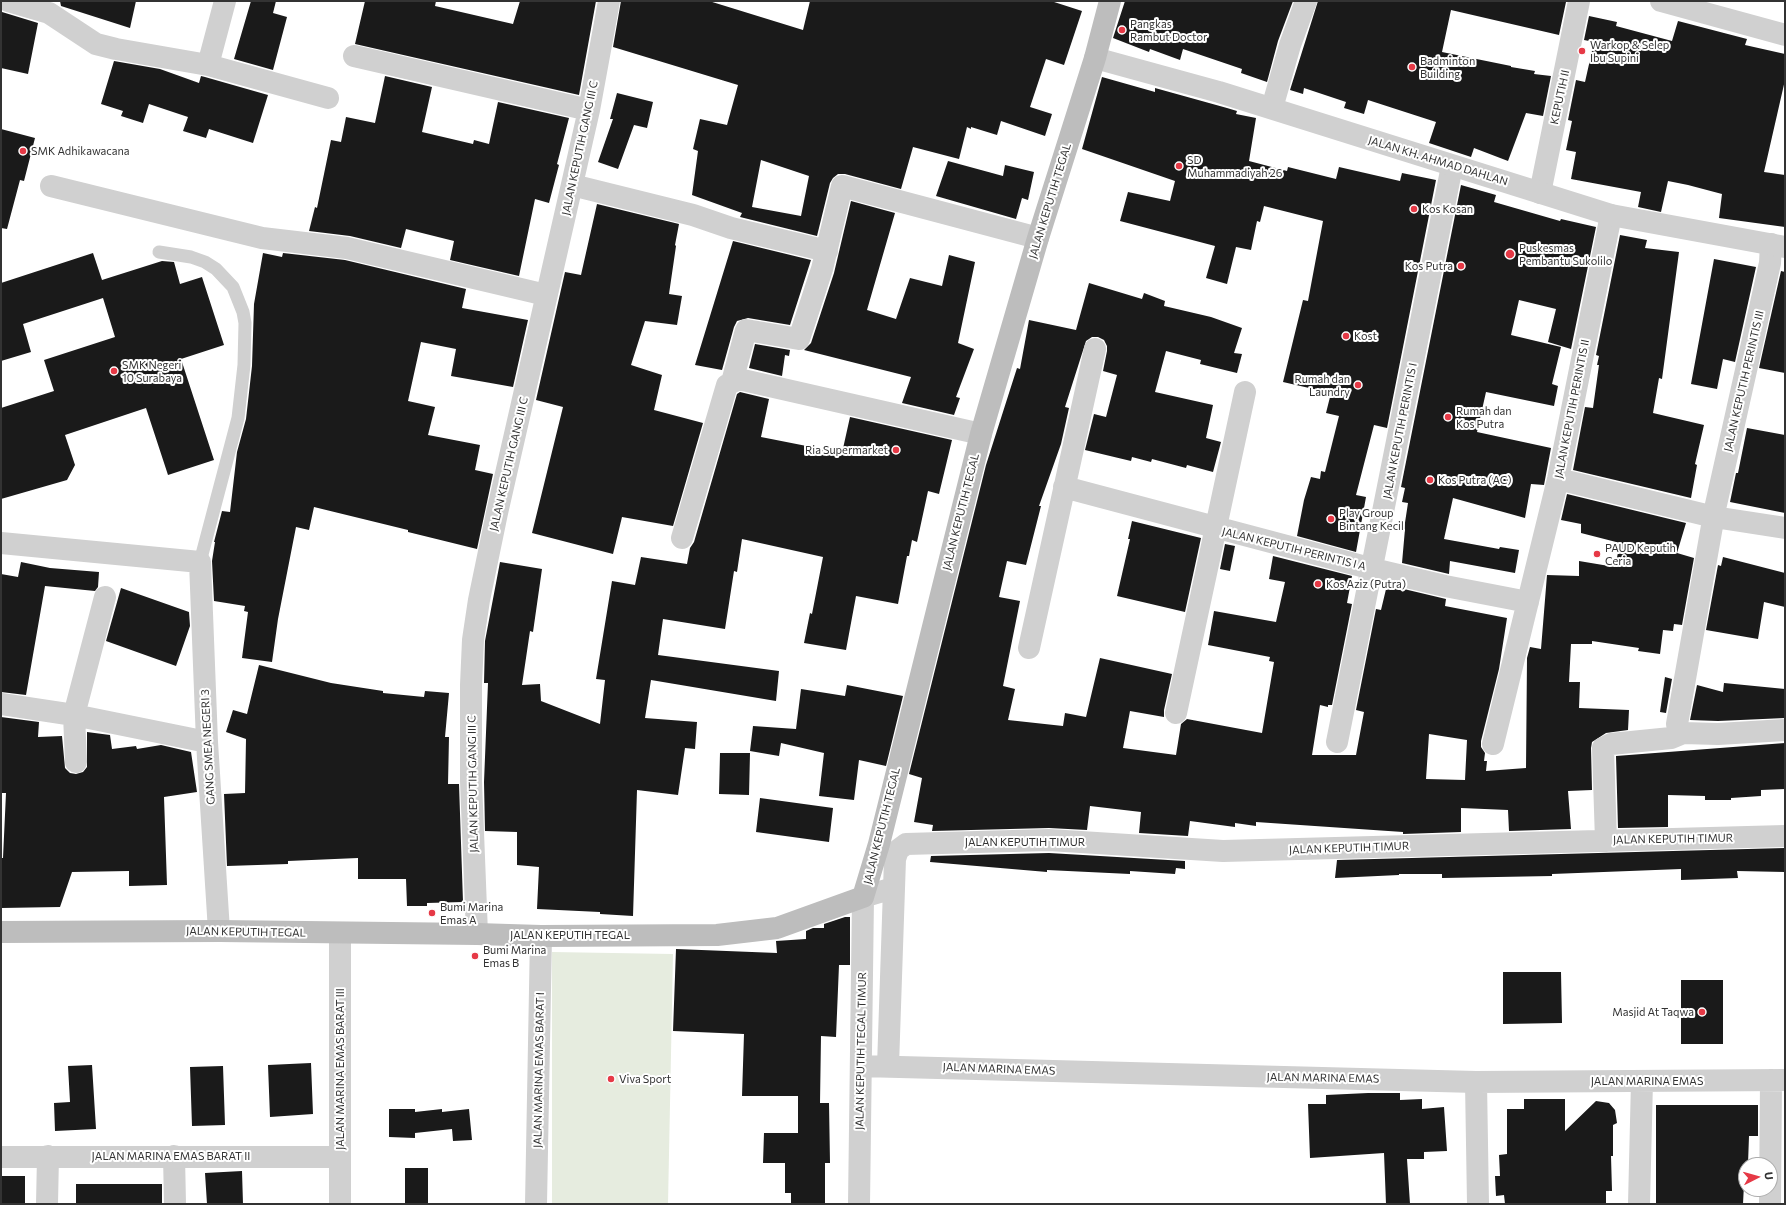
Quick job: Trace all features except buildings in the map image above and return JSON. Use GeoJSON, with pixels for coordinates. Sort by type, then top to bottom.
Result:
{"type":"FeatureCollection","features":[{"type":"Feature","properties":{"kind":"main road","name":"JALAN KEPUTIH TEGAL"},"geometry":{"type":"LineString","coordinates":[[1,932],[219,931],[340,934],[717,936],[748,933],[793,924],[863,897],[879,844],[981,434],[1038,238],[1095,58],[1110,1]]}},
{"type":"Feature","properties":{"kind":"street"},"geometry":{"type":"LineString","coordinates":[[8,1],[49,13],[80,35],[96,44],[116,49],[208,65],[328,98]]}},
{"type":"Feature","properties":{"kind":"street"},"geometry":{"type":"LineString","coordinates":[[208,65],[225,1]]}},
{"type":"Feature","properties":{"kind":"street","name":"JALAN KEPUTIH GANG III C"},"geometry":{"type":"LineString","coordinates":[[477,934],[471,781],[471,685],[473,640],[479,600],[494,527],[589,110],[609,1]]}},
{"type":"Feature","properties":{"kind":"street"},"geometry":{"type":"LineString","coordinates":[[1272,108],[1290,45],[1306,1]]}},
{"type":"Feature","properties":{"kind":"street","name":"KEPUTIH II"},"geometry":{"type":"LineString","coordinates":[[1540,193],[1579,1]]}},
{"type":"Feature","properties":{"kind":"street"},"geometry":{"type":"LineString","coordinates":[[1664,1],[1785,35]]}},
{"type":"Feature","properties":{"kind":"street"},"geometry":{"type":"LineString","coordinates":[[354,56],[589,110]]}},
{"type":"Feature","properties":{"kind":"street","name":"JALAN KH. AHMAD DAHLAN"},"geometry":{"type":"LineString","coordinates":[[1095,58],[1272,108],[1611,215],[1778,245]]}},
{"type":"Feature","properties":{"kind":"street","name":"JALAN KEPUTIH PERINTIS I"},"geometry":{"type":"LineString","coordinates":[[1337,742],[1373,569],[1452,166]]}},
{"type":"Feature","properties":{"kind":"street"},"geometry":{"type":"LineString","coordinates":[[51,186],[262,238],[355,250],[546,295]]}},
{"type":"Feature","properties":{"kind":"street"},"geometry":{"type":"LineString","coordinates":[[572,186],[671,209],[731,228],[827,251]]}},
{"type":"Feature","properties":{"kind":"street"},"geometry":{"type":"LineString","coordinates":[[732,382],[746,330],[799,339],[827,251],[842,186],[1038,238]]}},
{"type":"Feature","properties":{"kind":"street","name":"JALAN KEPUTIH PERINTIS II"},"geometry":{"type":"LineString","coordinates":[[1493,744],[1558,479],[1611,215]]}},
{"type":"Feature","properties":{"kind":"street","name":"JALAN KEPUTIH PERINTIS III"},"geometry":{"type":"LineString","coordinates":[[1680,727],[1714,517],[1770,263],[1778,245]]}},
{"type":"Feature","properties":{"kind":"street"},"geometry":{"type":"LineString","coordinates":[[1029,648],[1095,349]]}},
{"type":"Feature","properties":{"kind":"street"},"geometry":{"type":"LineString","coordinates":[[682,538],[727,385],[732,382],[743,380],[981,434]]}},
{"type":"Feature","properties":{"kind":"street","name":"JALAN KEPUTIH PERINTIS I A"},"geometry":{"type":"LineString","coordinates":[[1216,529],[1246,392]]}},
{"type":"Feature","properties":{"kind":"street"},"geometry":{"type":"LineString","coordinates":[[1558,479],[1714,517],[1785,528]]}},
{"type":"Feature","properties":{"kind":"street","name":"JALAN KEPUTIH PERINTIS I A"},"geometry":{"type":"LineString","coordinates":[[1064,487],[1216,529],[1373,569]]}},
{"type":"Feature","properties":{"kind":"street"},"geometry":{"type":"LineString","coordinates":[[1176,713],[1216,529]]}},
{"type":"Feature","properties":{"kind":"street"},"geometry":{"type":"LineString","coordinates":[[1,543],[200,562]]}},
{"type":"Feature","properties":{"kind":"street","name":"GANG SMEA NEGERI 3"},"geometry":{"type":"LineString","coordinates":[[200,562],[207,742],[219,931]]}},
{"type":"Feature","properties":{"kind":"street"},"geometry":{"type":"LineString","coordinates":[[1373,569],[1445,586],[1528,602]]}},
{"type":"Feature","properties":{"kind":"street"},"geometry":{"type":"LineString","coordinates":[[76,762],[74,715],[105,597]]}},
{"type":"Feature","properties":{"kind":"street"},"geometry":{"type":"LineString","coordinates":[[1,704],[74,715],[207,742]]}},
{"type":"Feature","properties":{"kind":"street"},"geometry":{"type":"LineString","coordinates":[[1606,841],[1603,748],[1611,744],[1670,738],[1680,727],[1718,734],[1785,730]]}},
{"type":"Feature","properties":{"kind":"street","name":"JALAN KEPUTIH TIMUR"},"geometry":{"type":"LineString","coordinates":[[893,888],[896,855],[903,846],[913,843],[1048,840],[1223,851],[1785,836]]}},
{"type":"Feature","properties":{"kind":"street"},"geometry":{"type":"LineString","coordinates":[[863,897],[893,888],[888,1066]]}},
{"type":"Feature","properties":{"kind":"street","name":"JALAN KEPUTIH TEGAL TIMUR"},"geometry":{"type":"LineString","coordinates":[[859,1204],[863,897]]}},
{"type":"Feature","properties":{"kind":"street","name":"JALAN MARINA EMAS BARAT III"},"geometry":{"type":"LineString","coordinates":[[340,934],[340,1204]]}},
{"type":"Feature","properties":{"kind":"street","name":"JALAN MARINA EMAS BARAT I"},"geometry":{"type":"LineString","coordinates":[[536,1204],[541,936]]}},
{"type":"Feature","properties":{"kind":"street","name":"JALAN MARINA EMAS"},"geometry":{"type":"LineString","coordinates":[[861,1066],[1476,1082],[1778,1080]]}},
{"type":"Feature","properties":{"kind":"street"},"geometry":{"type":"LineString","coordinates":[[1770,1204],[1778,1080]]}},
{"type":"Feature","properties":{"kind":"street"},"geometry":{"type":"LineString","coordinates":[[1639,1204],[1642,1081]]}},
{"type":"Feature","properties":{"kind":"street"},"geometry":{"type":"LineString","coordinates":[[1476,1082],[1478,1204]]}},
{"type":"Feature","properties":{"kind":"street"},"geometry":{"type":"LineString","coordinates":[[47,1204],[48,1156]]}},
{"type":"Feature","properties":{"kind":"street"},"geometry":{"type":"LineString","coordinates":[[174,1156],[175,1204]]}},
{"type":"Feature","properties":{"kind":"street","name":"JALAN MARINA EMAS BARAT II"},"geometry":{"type":"LineString","coordinates":[[1,1157],[340,1157]]}},
{"type":"Feature","properties":{"kind":"lane"},"geometry":{"type":"LineString","coordinates":[[160,252],[191,257],[205,262],[216,269],[233,288],[241,306],[245,323],[244,365],[238,418],[200,562]]}},
{"type":"Feature","properties":{"kind":"shaded area","name":"Viva Sport"},"geometry":{"type":"Polygon","coordinates":[[[552,952],[673,954],[668,1204],[552,1204],[552,952]]]}},
{"type":"Feature","properties":{"kind":"place","name":"Pangkas Rambut Doctor"},"geometry":{"type":"Point","coordinates":[1122,30]}},
{"type":"Feature","properties":{"kind":"place","name":"Warkop & Selep Ibu Supini"},"geometry":{"type":"Point","coordinates":[1582,51]}},
{"type":"Feature","properties":{"kind":"place","name":"Badminton Building"},"geometry":{"type":"Point","coordinates":[1412,67]}},
{"type":"Feature","properties":{"kind":"place","name":"SMK Adhikawacana"},"geometry":{"type":"Point","coordinates":[23,151]}},
{"type":"Feature","properties":{"kind":"place","name":"SD Muhammadiyah 26"},"geometry":{"type":"Point","coordinates":[1179,166]}},
{"type":"Feature","properties":{"kind":"place","name":"Kos Kosan"},"geometry":{"type":"Point","coordinates":[1414,209]}},
{"type":"Feature","properties":{"kind":"place","name":"Puskesmas Pembantu Sukolilo"},"geometry":{"type":"Point","coordinates":[1510,254]}},
{"type":"Feature","properties":{"kind":"place","name":"Kos Putra"},"geometry":{"type":"Point","coordinates":[1461,266]}},
{"type":"Feature","properties":{"kind":"place","name":"Kost"},"geometry":{"type":"Point","coordinates":[1346,336]}},
{"type":"Feature","properties":{"kind":"place","name":"SMK Negeri 10 Surabaya"},"geometry":{"type":"Point","coordinates":[114,371]}},
{"type":"Feature","properties":{"kind":"place","name":"Rumah dan Laundry"},"geometry":{"type":"Point","coordinates":[1358,385]}},
{"type":"Feature","properties":{"kind":"place","name":"Rumah dan Kos Putra"},"geometry":{"type":"Point","coordinates":[1448,417]}},
{"type":"Feature","properties":{"kind":"place","name":"Ria Supermarket"},"geometry":{"type":"Point","coordinates":[896,450]}},
{"type":"Feature","properties":{"kind":"place","name":"Kos Putra (AC)"},"geometry":{"type":"Point","coordinates":[1430,480]}},
{"type":"Feature","properties":{"kind":"place","name":"Play Group Bintang Kecil"},"geometry":{"type":"Point","coordinates":[1331,519]}},
{"type":"Feature","properties":{"kind":"place","name":"PAUD Keputih Ceria"},"geometry":{"type":"Point","coordinates":[1597,554]}},
{"type":"Feature","properties":{"kind":"place","name":"Kos Aziz (Putra)"},"geometry":{"type":"Point","coordinates":[1318,584]}},
{"type":"Feature","properties":{"kind":"place","name":"Bumi Marina Emas A"},"geometry":{"type":"Point","coordinates":[432,913]}},
{"type":"Feature","properties":{"kind":"place","name":"Bumi Marina Emas B"},"geometry":{"type":"Point","coordinates":[475,956]}},
{"type":"Feature","properties":{"kind":"place","name":"Masjid At Taqwa"},"geometry":{"type":"Point","coordinates":[1702,1012]}},
{"type":"Feature","properties":{"kind":"place","name":"Viva Sport"},"geometry":{"type":"Point","coordinates":[611,1079]}}]}
